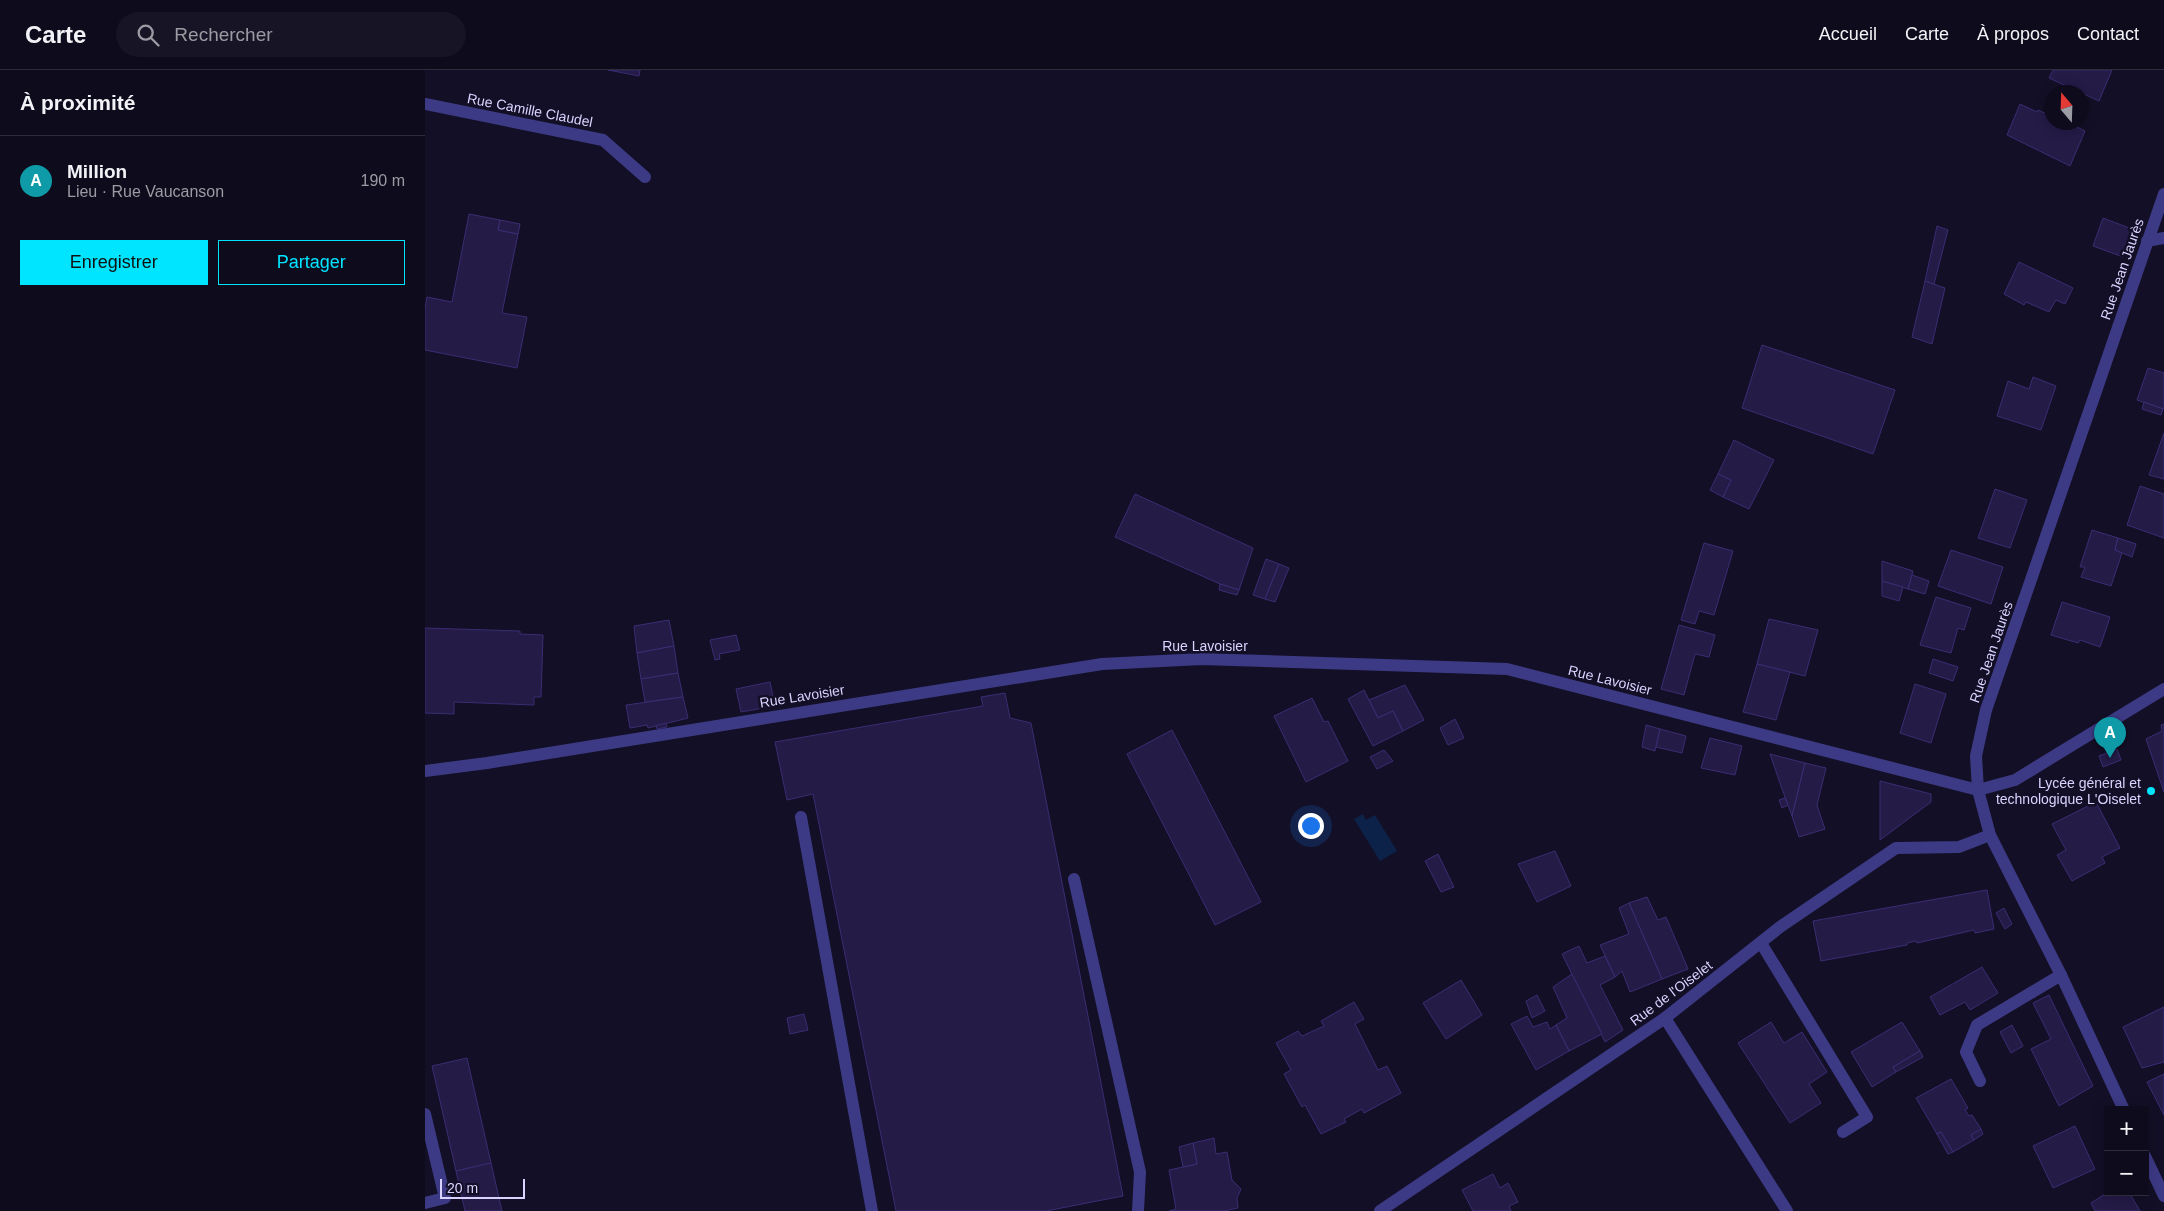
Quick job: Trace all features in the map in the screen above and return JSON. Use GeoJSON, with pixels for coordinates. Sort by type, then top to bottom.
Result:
{"type":"FeatureCollection","features":[{"type":"Feature","properties":{"kind":"street","name":"Rue Camille Claudel"},"geometry":{"type":"LineString","coordinates":[[425,104],[603,140],[645,177]]}},
{"type":"Feature","properties":{"kind":"street","name":"Rue Jean Jaurès"},"geometry":{"type":"LineString","coordinates":[[2122,1106],[2061,975],[1990,835],[1978,790],[1976,756],[1987,710],[2164,194]]}},
{"type":"Feature","properties":{"kind":"street"},"geometry":{"type":"LineString","coordinates":[[2147,241],[2164,238]]}},
{"type":"Feature","properties":{"kind":"street","name":"Rue Lavoisier"},"geometry":{"type":"LineString","coordinates":[[425,771],[487,763],[1102,664],[1202,659],[1507,669],[1978,790]]}},
{"type":"Feature","properties":{"kind":"street"},"geometry":{"type":"LineString","coordinates":[[1978,790],[2015,780],[2164,688]]}},
{"type":"Feature","properties":{"kind":"street"},"geometry":{"type":"LineString","coordinates":[[801,817],[872,1211]]}},
{"type":"Feature","properties":{"kind":"street","name":"Rue de l'Oiselet"},"geometry":{"type":"LineString","coordinates":[[1387,1209],[1665,1018],[1780,927],[1896,848],[1959,847],[1990,835]]}},
{"type":"Feature","properties":{"kind":"street"},"geometry":{"type":"LineString","coordinates":[[1075,879],[1140,1172],[1138,1211]]}},
{"type":"Feature","properties":{"kind":"street"},"geometry":{"type":"LineString","coordinates":[[1761,943],[1867,1117],[1843,1132]]}},
{"type":"Feature","properties":{"kind":"street"},"geometry":{"type":"LineString","coordinates":[[1980,1081],[1965,1052],[1977,1025],[2061,975]]}},
{"type":"Feature","properties":{"kind":"street"},"geometry":{"type":"LineString","coordinates":[[1665,1018],[1787,1211]]}},
{"type":"Feature","properties":{"kind":"street"},"geometry":{"type":"LineString","coordinates":[[425,1114],[445,1198],[425,1203]]}},
{"type":"Feature","properties":{"kind":"street"},"geometry":{"type":"LineString","coordinates":[[2149,1164],[2164,1196]]}},
{"type":"Feature","properties":{"kind":"water"},"geometry":{"type":"Polygon","coordinates":[[[1363,814],[1366,820],[1375,815],[1397,851],[1380,861],[1354,819],[1363,814]]]}},
{"type":"Feature","properties":{"kind":"building"},"geometry":{"type":"Polygon","coordinates":[[[608,70],[640,70],[639,76],[608,70]]]}},
{"type":"Feature","properties":{"kind":"building"},"geometry":{"type":"Polygon","coordinates":[[[2053,70],[2112,70],[2099,101],[2089,96],[2089,85],[2064,85],[2049,78],[2053,70]]]}},
{"type":"Feature","properties":{"kind":"building"},"geometry":{"type":"Polygon","coordinates":[[[2020,104],[2037,112],[2038,110],[2044,113],[2044,130],[2085,131],[2070,166],[2007,135],[2020,104]]]}},
{"type":"Feature","properties":{"kind":"building"},"geometry":{"type":"Polygon","coordinates":[[[469,214],[500,220],[498,230],[518,234],[502,313],[527,317],[517,368],[425,350],[425,308],[427,297],[452,302],[469,214]]]}},
{"type":"Feature","properties":{"kind":"building"},"geometry":{"type":"Polygon","coordinates":[[[2103,218],[2132,229],[2123,257],[2093,246],[2103,218]]]}},
{"type":"Feature","properties":{"kind":"building"},"geometry":{"type":"Polygon","coordinates":[[[500,220],[520,224],[518,234],[498,230],[500,220]]]}},
{"type":"Feature","properties":{"kind":"building"},"geometry":{"type":"Polygon","coordinates":[[[1937,226],[1948,230],[1934,284],[1925,281],[1937,226]]]}},
{"type":"Feature","properties":{"kind":"building"},"geometry":{"type":"Polygon","coordinates":[[[2019,262],[2073,288],[2065,304],[2056,300],[2049,312],[2026,302],[2024,305],[2004,294],[2019,262]]]}},
{"type":"Feature","properties":{"kind":"building"},"geometry":{"type":"Polygon","coordinates":[[[1925,281],[1945,288],[1932,344],[1912,337],[1925,281]]]}},
{"type":"Feature","properties":{"kind":"building"},"geometry":{"type":"Polygon","coordinates":[[[1762,345],[1895,390],[1873,454],[1742,408],[1762,345]]]}},
{"type":"Feature","properties":{"kind":"building"},"geometry":{"type":"Polygon","coordinates":[[[2148,368],[2164,373],[2164,409],[2137,400],[2148,368]]]}},
{"type":"Feature","properties":{"kind":"building"},"geometry":{"type":"Polygon","coordinates":[[[2033,377],[2056,386],[2041,430],[1997,416],[2008,381],[2029,389],[2033,377]]]}},
{"type":"Feature","properties":{"kind":"building"},"geometry":{"type":"Polygon","coordinates":[[[2144,402],[2163,409],[2161,415],[2142,409],[2144,402]]]}},
{"type":"Feature","properties":{"kind":"building"},"geometry":{"type":"Polygon","coordinates":[[[2164,433],[2164,479],[2149,475],[2164,433]]]}},
{"type":"Feature","properties":{"kind":"building"},"geometry":{"type":"Polygon","coordinates":[[[1734,440],[1774,460],[1749,509],[1723,497],[1731,480],[1718,474],[1734,440]]]}},
{"type":"Feature","properties":{"kind":"building"},"geometry":{"type":"Polygon","coordinates":[[[1718,474],[1731,480],[1723,497],[1710,490],[1718,474]]]}},
{"type":"Feature","properties":{"kind":"building"},"geometry":{"type":"Polygon","coordinates":[[[2140,486],[2164,494],[2164,538],[2127,525],[2140,486]]]}},
{"type":"Feature","properties":{"kind":"building"},"geometry":{"type":"Polygon","coordinates":[[[1995,489],[2027,500],[2010,548],[1978,538],[1995,489]]]}},
{"type":"Feature","properties":{"kind":"building"},"geometry":{"type":"Polygon","coordinates":[[[1135,494],[1253,548],[1239,590],[1220,584],[1115,537],[1135,494]]]}},
{"type":"Feature","properties":{"kind":"building"},"geometry":{"type":"Polygon","coordinates":[[[2092,530],[2118,538],[2115,550],[2122,553],[2111,586],[2081,577],[2085,567],[2080,567],[2092,530]]]}},
{"type":"Feature","properties":{"kind":"building"},"geometry":{"type":"Polygon","coordinates":[[[2118,538],[2136,544],[2132,557],[2115,550],[2118,538]]]}},
{"type":"Feature","properties":{"kind":"building"},"geometry":{"type":"Polygon","coordinates":[[[1704,543],[1733,551],[1714,615],[1699,611],[1695,624],[1681,620],[1704,543]]]}},
{"type":"Feature","properties":{"kind":"building"},"geometry":{"type":"Polygon","coordinates":[[[1951,550],[2003,567],[1991,604],[1938,586],[1951,550]]]}},
{"type":"Feature","properties":{"kind":"building"},"geometry":{"type":"Polygon","coordinates":[[[1266,559],[1279,564],[1265,599],[1253,595],[1266,559]]]}},
{"type":"Feature","properties":{"kind":"building"},"geometry":{"type":"Polygon","coordinates":[[[1882,561],[1913,571],[1908,589],[1882,581],[1882,561]]]}},
{"type":"Feature","properties":{"kind":"building"},"geometry":{"type":"Polygon","coordinates":[[[1279,564],[1289,568],[1275,602],[1265,599],[1279,564]]]}},
{"type":"Feature","properties":{"kind":"building"},"geometry":{"type":"Polygon","coordinates":[[[1912,575],[1929,581],[1925,594],[1908,589],[1912,575]]]}},
{"type":"Feature","properties":{"kind":"building"},"geometry":{"type":"Polygon","coordinates":[[[1882,581],[1903,587],[1899,601],[1882,596],[1882,581]]]}},
{"type":"Feature","properties":{"kind":"building"},"geometry":{"type":"Polygon","coordinates":[[[1220,584],[1239,590],[1237,595],[1219,590],[1220,584]]]}},
{"type":"Feature","properties":{"kind":"building"},"geometry":{"type":"Polygon","coordinates":[[[1936,597],[1971,608],[1964,630],[1958,628],[1951,653],[1920,645],[1936,597]]]}},
{"type":"Feature","properties":{"kind":"building"},"geometry":{"type":"Polygon","coordinates":[[[2062,602],[2110,617],[2100,647],[2080,640],[2078,643],[2051,635],[2062,602]]]}},
{"type":"Feature","properties":{"kind":"building"},"geometry":{"type":"Polygon","coordinates":[[[1769,619],[1818,630],[1805,676],[1757,664],[1769,619]]]}},
{"type":"Feature","properties":{"kind":"building"},"geometry":{"type":"Polygon","coordinates":[[[669,620],[674,646],[637,653],[634,626],[669,620]]]}},
{"type":"Feature","properties":{"kind":"building"},"geometry":{"type":"Polygon","coordinates":[[[1679,625],[1715,635],[1709,657],[1695,654],[1684,695],[1661,689],[1679,625]]]}},
{"type":"Feature","properties":{"kind":"building"},"geometry":{"type":"Polygon","coordinates":[[[425,628],[520,631],[520,634],[543,635],[541,697],[534,697],[534,705],[454,702],[454,714],[425,713],[425,628]]]}},
{"type":"Feature","properties":{"kind":"building"},"geometry":{"type":"Polygon","coordinates":[[[736,635],[740,650],[719,654],[720,659],[715,660],[710,640],[736,635]]]}},
{"type":"Feature","properties":{"kind":"building"},"geometry":{"type":"Polygon","coordinates":[[[674,646],[678,673],[641,679],[637,653],[674,646]]]}},
{"type":"Feature","properties":{"kind":"building"},"geometry":{"type":"Polygon","coordinates":[[[1933,659],[1958,667],[1953,681],[1929,673],[1933,659]]]}},
{"type":"Feature","properties":{"kind":"building"},"geometry":{"type":"Polygon","coordinates":[[[1757,664],[1790,672],[1776,720],[1743,712],[1757,664]]]}},
{"type":"Feature","properties":{"kind":"building"},"geometry":{"type":"Polygon","coordinates":[[[678,673],[683,697],[645,702],[641,679],[678,673]]]}},
{"type":"Feature","properties":{"kind":"building"},"geometry":{"type":"Polygon","coordinates":[[[770,682],[775,706],[741,712],[736,689],[770,682]]]}},
{"type":"Feature","properties":{"kind":"building"},"geometry":{"type":"Polygon","coordinates":[[[1915,684],[1946,694],[1931,743],[1900,733],[1915,684]]]}},
{"type":"Feature","properties":{"kind":"building"},"geometry":{"type":"Polygon","coordinates":[[[1405,685],[1424,720],[1403,731],[1393,711],[1378,718],[1369,700],[1405,685]]]}},
{"type":"Feature","properties":{"kind":"building"},"geometry":{"type":"Polygon","coordinates":[[[1364,690],[1378,718],[1393,711],[1403,731],[1373,746],[1348,699],[1364,690]]]}},
{"type":"Feature","properties":{"kind":"building"},"geometry":{"type":"Polygon","coordinates":[[[1005,693],[1010,718],[1031,723],[1123,1196],[1046,1211],[896,1211],[813,794],[787,800],[775,742],[983,706],[981,697],[1005,693]]]}},
{"type":"Feature","properties":{"kind":"building"},"geometry":{"type":"Polygon","coordinates":[[[683,697],[688,718],[648,728],[647,725],[630,728],[626,705],[683,697]]]}},
{"type":"Feature","properties":{"kind":"building"},"geometry":{"type":"Polygon","coordinates":[[[1312,698],[1324,722],[1328,721],[1348,761],[1306,782],[1274,716],[1312,698]]]}},
{"type":"Feature","properties":{"kind":"building"},"geometry":{"type":"Polygon","coordinates":[[[1455,719],[1464,738],[1448,745],[1440,728],[1455,719]]]}},
{"type":"Feature","properties":{"kind":"building"},"geometry":{"type":"Polygon","coordinates":[[[666,723],[667,727],[657,729],[656,726],[666,723]]]}},
{"type":"Feature","properties":{"kind":"building"},"geometry":{"type":"Polygon","coordinates":[[[2164,724],[2164,792],[2146,739],[2162,731],[2161,725],[2164,724]]]}},
{"type":"Feature","properties":{"kind":"building"},"geometry":{"type":"Polygon","coordinates":[[[1646,725],[1660,729],[1655,751],[1642,747],[1646,725]]]}},
{"type":"Feature","properties":{"kind":"building"},"geometry":{"type":"Polygon","coordinates":[[[1660,729],[1686,736],[1682,753],[1656,747],[1660,729]]]}},
{"type":"Feature","properties":{"kind":"building"},"geometry":{"type":"Polygon","coordinates":[[[1172,730],[1261,902],[1215,925],[1127,754],[1172,730]]]}},
{"type":"Feature","properties":{"kind":"building"},"geometry":{"type":"Polygon","coordinates":[[[1710,738],[1742,746],[1735,775],[1701,768],[1710,738]]]}},
{"type":"Feature","properties":{"kind":"building"},"geometry":{"type":"Polygon","coordinates":[[[2117,749],[2121,760],[2103,767],[2099,756],[2117,749]]]}},
{"type":"Feature","properties":{"kind":"building"},"geometry":{"type":"Polygon","coordinates":[[[1384,750],[1393,761],[1377,769],[1370,757],[1384,750]]]}},
{"type":"Feature","properties":{"kind":"building"},"geometry":{"type":"Polygon","coordinates":[[[1770,754],[1805,763],[1792,816],[1781,786],[1770,754]]]}},
{"type":"Feature","properties":{"kind":"building"},"geometry":{"type":"Polygon","coordinates":[[[1805,763],[1826,768],[1817,805],[1825,829],[1799,837],[1792,816],[1805,763]]]}},
{"type":"Feature","properties":{"kind":"building"},"geometry":{"type":"Polygon","coordinates":[[[1880,781],[1931,794],[1931,802],[1880,840],[1880,781]]]}},
{"type":"Feature","properties":{"kind":"building"},"geometry":{"type":"Polygon","coordinates":[[[1785,798],[1788,805],[1782,808],[1779,800],[1785,798]]]}},
{"type":"Feature","properties":{"kind":"building"},"geometry":{"type":"Polygon","coordinates":[[[2096,802],[2120,848],[2102,857],[2105,863],[2072,881],[2057,855],[2066,850],[2052,824],[2096,802]]]}},
{"type":"Feature","properties":{"kind":"building"},"geometry":{"type":"Polygon","coordinates":[[[1555,851],[1571,886],[1537,902],[1518,864],[1555,851]]]}},
{"type":"Feature","properties":{"kind":"building"},"geometry":{"type":"Polygon","coordinates":[[[1438,854],[1454,887],[1441,892],[1425,861],[1438,854]]]}},
{"type":"Feature","properties":{"kind":"building"},"geometry":{"type":"Polygon","coordinates":[[[1987,890],[1994,929],[1975,933],[1974,930],[1821,961],[1813,921],[1987,890]]]}},
{"type":"Feature","properties":{"kind":"building"},"geometry":{"type":"Polygon","coordinates":[[[1647,897],[1658,920],[1666,917],[1688,969],[1662,979],[1629,903],[1647,897]]]}},
{"type":"Feature","properties":{"kind":"building"},"geometry":{"type":"Polygon","coordinates":[[[1629,903],[1662,979],[1630,992],[1622,971],[1615,977],[1600,945],[1629,934],[1619,908],[1629,903]]]}},
{"type":"Feature","properties":{"kind":"building"},"geometry":{"type":"Polygon","coordinates":[[[2004,908],[2012,924],[2005,929],[1996,913],[2004,908]]]}},
{"type":"Feature","properties":{"kind":"building"},"geometry":{"type":"Polygon","coordinates":[[[1579,946],[1587,963],[1605,956],[1615,977],[1600,985],[1623,1030],[1605,1042],[1562,954],[1579,946]]]}},
{"type":"Feature","properties":{"kind":"building"},"geometry":{"type":"Polygon","coordinates":[[[1982,967],[1998,993],[1970,1010],[1965,1002],[1940,1015],[1930,997],[1982,967]]]}},
{"type":"Feature","properties":{"kind":"building"},"geometry":{"type":"Polygon","coordinates":[[[1572,974],[1602,1034],[1569,1051],[1556,1025],[1567,1018],[1553,987],[1572,974]]]}},
{"type":"Feature","properties":{"kind":"building"},"geometry":{"type":"Polygon","coordinates":[[[1461,980],[1482,1015],[1446,1039],[1423,1003],[1461,980]]]}},
{"type":"Feature","properties":{"kind":"building"},"geometry":{"type":"Polygon","coordinates":[[[1537,995],[1545,1011],[1532,1018],[1526,1001],[1537,995]]]}},
{"type":"Feature","properties":{"kind":"building"},"geometry":{"type":"Polygon","coordinates":[[[2049,995],[2093,1086],[2059,1106],[2031,1049],[2051,1039],[2033,1003],[2049,995]]]}},
{"type":"Feature","properties":{"kind":"building"},"geometry":{"type":"Polygon","coordinates":[[[1354,1002],[1364,1019],[1355,1024],[1378,1070],[1387,1066],[1401,1093],[1364,1113],[1362,1109],[1344,1119],[1346,1122],[1321,1134],[1305,1105],[1302,1107],[1284,1074],[1291,1070],[1276,1043],[1298,1031],[1302,1036],[1324,1026],[1321,1021],[1354,1002]]]}},
{"type":"Feature","properties":{"kind":"building"},"geometry":{"type":"Polygon","coordinates":[[[2164,1007],[2164,1062],[2142,1068],[2123,1027],[2164,1007]]]}},
{"type":"Feature","properties":{"kind":"building"},"geometry":{"type":"Polygon","coordinates":[[[804,1014],[808,1030],[790,1034],[787,1018],[804,1014]]]}},
{"type":"Feature","properties":{"kind":"building"},"geometry":{"type":"Polygon","coordinates":[[[1527,1016],[1533,1027],[1547,1022],[1550,1029],[1556,1025],[1569,1051],[1536,1070],[1511,1024],[1527,1016]]]}},
{"type":"Feature","properties":{"kind":"building"},"geometry":{"type":"Polygon","coordinates":[[[1771,1022],[1784,1043],[1802,1032],[1827,1072],[1809,1084],[1821,1103],[1790,1123],[1738,1043],[1771,1022]]]}},
{"type":"Feature","properties":{"kind":"building"},"geometry":{"type":"Polygon","coordinates":[[[1902,1022],[1920,1051],[1893,1067],[1896,1072],[1872,1087],[1851,1052],[1902,1022]]]}},
{"type":"Feature","properties":{"kind":"building"},"geometry":{"type":"Polygon","coordinates":[[[2012,1025],[2023,1046],[2011,1053],[2000,1032],[2012,1025]]]}},
{"type":"Feature","properties":{"kind":"building"},"geometry":{"type":"Polygon","coordinates":[[[1920,1051],[1923,1057],[1896,1072],[1893,1067],[1920,1051]]]}},
{"type":"Feature","properties":{"kind":"building"},"geometry":{"type":"Polygon","coordinates":[[[467,1058],[491,1163],[456,1171],[432,1066],[467,1058]]]}},
{"type":"Feature","properties":{"kind":"building"},"geometry":{"type":"Polygon","coordinates":[[[2164,1074],[2164,1115],[2147,1082],[2164,1074]]]}},
{"type":"Feature","properties":{"kind":"building"},"geometry":{"type":"Polygon","coordinates":[[[1951,1079],[1968,1108],[1965,1110],[1969,1116],[1972,1115],[1981,1129],[1971,1135],[1974,1140],[1953,1152],[1941,1132],[1937,1134],[1916,1098],[1951,1079]]]}},
{"type":"Feature","properties":{"kind":"building"},"geometry":{"type":"Polygon","coordinates":[[[2075,1126],[2095,1169],[2053,1188],[2033,1146],[2075,1126]]]}},
{"type":"Feature","properties":{"kind":"building"},"geometry":{"type":"Polygon","coordinates":[[[1981,1129],[1983,1134],[1974,1140],[1971,1135],[1981,1129]]]}},
{"type":"Feature","properties":{"kind":"building"},"geometry":{"type":"Polygon","coordinates":[[[1941,1132],[1953,1152],[1948,1154],[1937,1134],[1941,1132]]]}},
{"type":"Feature","properties":{"kind":"building"},"geometry":{"type":"Polygon","coordinates":[[[1214,1138],[1216,1154],[1227,1152],[1232,1180],[1241,1189],[1237,1198],[1238,1208],[1224,1211],[1169,1211],[1176,1209],[1169,1170],[1197,1164],[1193,1143],[1214,1138]]]}},
{"type":"Feature","properties":{"kind":"building"},"geometry":{"type":"Polygon","coordinates":[[[1193,1143],[1197,1164],[1183,1167],[1179,1147],[1193,1143]]]}},
{"type":"Feature","properties":{"kind":"building"},"geometry":{"type":"Polygon","coordinates":[[[491,1163],[502,1211],[465,1211],[456,1171],[491,1163]]]}},
{"type":"Feature","properties":{"kind":"building"},"geometry":{"type":"Polygon","coordinates":[[[1493,1174],[1500,1188],[1508,1183],[1518,1202],[1509,1206],[1511,1211],[1473,1211],[1462,1190],[1493,1174]]]}},
{"type":"Feature","properties":{"kind":"building"},"geometry":{"type":"Polygon","coordinates":[[[2104,1195],[2131,1196],[2140,1211],[2095,1211],[2091,1203],[2104,1195]]]}},
{"type":"Feature","properties":{"kind":"place","name":"Million"},"geometry":{"type":"Point","coordinates":[2110,758]}},
{"type":"Feature","properties":{"kind":"place","name":"Lycée général et technologique L'Oiselet"},"geometry":{"type":"Point","coordinates":[2151,791]}}]}
